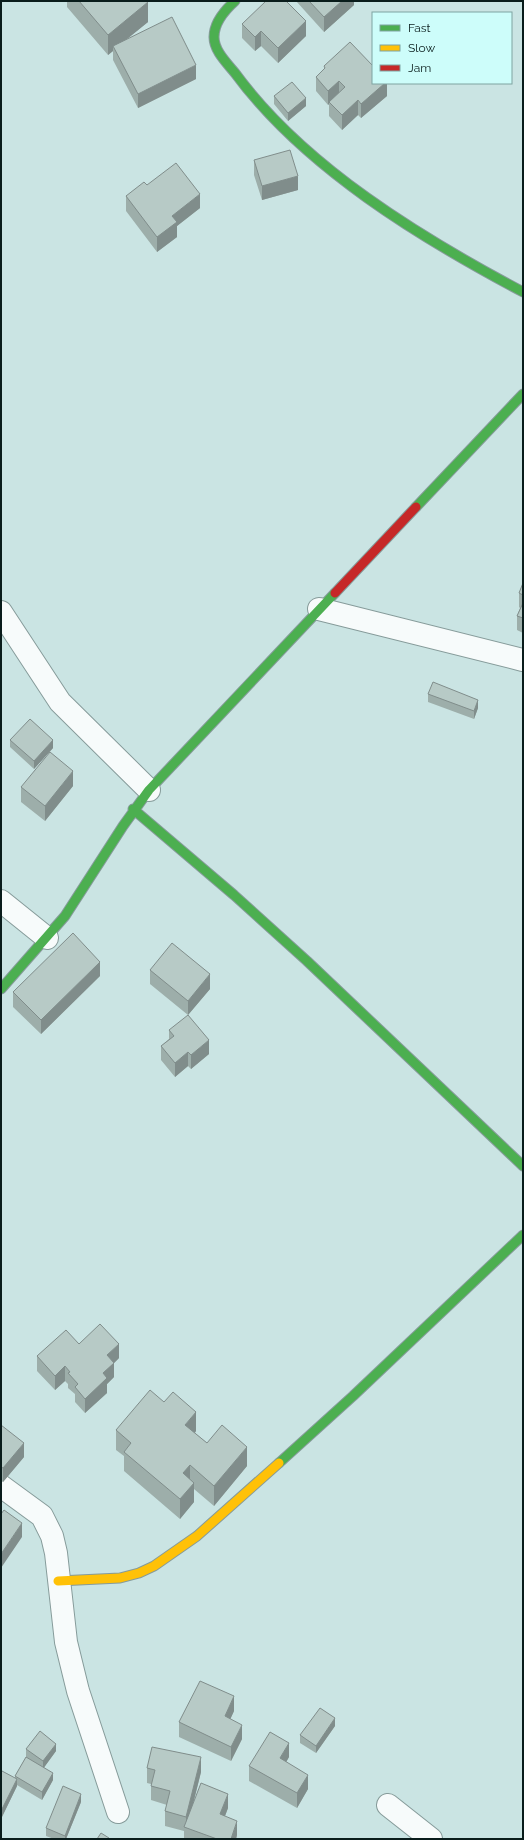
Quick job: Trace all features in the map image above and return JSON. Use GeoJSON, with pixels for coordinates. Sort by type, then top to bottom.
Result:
{"type":"FeatureCollection","features":[{"type":"Feature","properties":{"kind":"street"},"geometry":{"type":"LineString","coordinates":[[235,1],[218,21],[214,33],[215,43],[248,90],[288,133],[343,179],[416,231],[495,278],[523,292]]}},
{"type":"Feature","properties":{"kind":"street"},"geometry":{"type":"LineString","coordinates":[[1,989],[48,938],[83,891],[133,809],[149,790],[319,608],[523,394]]}},
{"type":"Feature","properties":{"kind":"street"},"geometry":{"type":"LineString","coordinates":[[319,608],[523,660]]}},
{"type":"Feature","properties":{"kind":"street"},"geometry":{"type":"LineString","coordinates":[[1,612],[60,702],[149,790]]}},
{"type":"Feature","properties":{"kind":"street"},"geometry":{"type":"LineString","coordinates":[[133,809],[168,841],[234,895],[293,948],[523,1166]]}},
{"type":"Feature","properties":{"kind":"street"},"geometry":{"type":"LineString","coordinates":[[1,901],[48,938]]}},
{"type":"Feature","properties":{"kind":"street"},"geometry":{"type":"LineString","coordinates":[[58,1581],[106,1579],[137,1574],[162,1562],[292,1452],[523,1235]]}},
{"type":"Feature","properties":{"kind":"street"},"geometry":{"type":"LineString","coordinates":[[1,1486],[42,1516],[52,1536],[56,1553],[66,1642],[76,1684],[118,1812]]}},
{"type":"Feature","properties":{"kind":"street"},"geometry":{"type":"LineString","coordinates":[[388,1805],[430,1839]]}},
{"type":"Feature","properties":{"kind":"building"},"geometry":{"type":"Polygon","coordinates":[[[79,1],[147,1],[148,2],[108,35],[79,1]]]}},
{"type":"Feature","properties":{"kind":"building"},"geometry":{"type":"Polygon","coordinates":[[[266,1],[286,1],[306,21],[278,48],[261,31],[255,37],[242,24],[266,1]]]}},
{"type":"Feature","properties":{"kind":"building"},"geometry":{"type":"Polygon","coordinates":[[[309,1],[342,1],[324,17],[309,1]]]}},
{"type":"Feature","properties":{"kind":"building"},"geometry":{"type":"Polygon","coordinates":[[[172,17],[196,65],[138,94],[113,46],[172,17]]]}},
{"type":"Feature","properties":{"kind":"building"},"geometry":{"type":"Polygon","coordinates":[[[350,42],[372,65],[372,84],[384,84],[361,104],[358,100],[342,115],[329,102],[345,87],[339,81],[328,91],[316,77],[325,68],[324,66],[350,42]]]}},
{"type":"Feature","properties":{"kind":"building"},"geometry":{"type":"Polygon","coordinates":[[[292,82],[306,98],[288,113],[274,96],[292,82]]]}},
{"type":"Feature","properties":{"kind":"building"},"geometry":{"type":"Polygon","coordinates":[[[290,150],[298,176],[262,186],[254,160],[290,150]]]}},
{"type":"Feature","properties":{"kind":"building"},"geometry":{"type":"Polygon","coordinates":[[[176,163],[200,194],[172,216],[177,222],[157,237],[126,196],[144,182],[147,185],[176,163]]]}},
{"type":"Feature","properties":{"kind":"building"},"geometry":{"type":"Polygon","coordinates":[[[523,583],[523,595],[519,593],[523,583]]]}},
{"type":"Feature","properties":{"kind":"building"},"geometry":{"type":"Polygon","coordinates":[[[523,603],[523,618],[517,616],[523,603]]]}},
{"type":"Feature","properties":{"kind":"building"},"geometry":{"type":"Polygon","coordinates":[[[433,682],[478,700],[474,711],[428,694],[433,682]]]}},
{"type":"Feature","properties":{"kind":"building"},"geometry":{"type":"Polygon","coordinates":[[[30,719],[53,740],[34,761],[10,740],[30,719]]]}},
{"type":"Feature","properties":{"kind":"building"},"geometry":{"type":"Polygon","coordinates":[[[50,752],[73,771],[45,806],[21,787],[50,752]]]}},
{"type":"Feature","properties":{"kind":"building"},"geometry":{"type":"Polygon","coordinates":[[[73,933],[100,962],[41,1020],[13,992],[73,933]]]}},
{"type":"Feature","properties":{"kind":"building"},"geometry":{"type":"Polygon","coordinates":[[[172,943],[210,974],[188,1001],[150,970],[172,943]]]}},
{"type":"Feature","properties":{"kind":"building"},"geometry":{"type":"Polygon","coordinates":[[[188,1015],[209,1040],[191,1055],[188,1052],[175,1063],[161,1046],[174,1036],[169,1030],[188,1015]]]}},
{"type":"Feature","properties":{"kind":"building"},"geometry":{"type":"Polygon","coordinates":[[[100,1324],[119,1344],[107,1355],[114,1363],[103,1373],[107,1378],[85,1399],[75,1387],[78,1384],[68,1373],[70,1372],[65,1366],[55,1376],[37,1356],[66,1330],[79,1344],[100,1324]]]}},
{"type":"Feature","properties":{"kind":"building"},"geometry":{"type":"Polygon","coordinates":[[[150,1390],[164,1402],[173,1392],[196,1412],[185,1425],[207,1443],[222,1425],[247,1447],[214,1486],[190,1465],[183,1473],[194,1483],[180,1499],[124,1452],[131,1443],[116,1430],[150,1390]]]}},
{"type":"Feature","properties":{"kind":"building"},"geometry":{"type":"Polygon","coordinates":[[[1,1425],[24,1443],[3,1468],[1,1467],[1,1425]]]}},
{"type":"Feature","properties":{"kind":"building"},"geometry":{"type":"Polygon","coordinates":[[[4,1510],[22,1523],[1,1554],[1,1514],[4,1510]]]}},
{"type":"Feature","properties":{"kind":"building"},"geometry":{"type":"Polygon","coordinates":[[[200,1681],[234,1696],[225,1716],[242,1725],[231,1747],[179,1722],[200,1681]]]}},
{"type":"Feature","properties":{"kind":"building"},"geometry":{"type":"Polygon","coordinates":[[[320,1708],[335,1718],[316,1746],[300,1735],[320,1708]]]}},
{"type":"Feature","properties":{"kind":"building"},"geometry":{"type":"Polygon","coordinates":[[[40,1731],[56,1744],[43,1761],[26,1749],[40,1731]]]}},
{"type":"Feature","properties":{"kind":"building"},"geometry":{"type":"Polygon","coordinates":[[[270,1732],[289,1743],[280,1758],[308,1775],[297,1793],[249,1766],[270,1732]]]}},
{"type":"Feature","properties":{"kind":"building"},"geometry":{"type":"Polygon","coordinates":[[[152,1747],[201,1757],[186,1817],[165,1811],[170,1791],[151,1786],[155,1770],[147,1768],[152,1747]]]}},
{"type":"Feature","properties":{"kind":"building"},"geometry":{"type":"Polygon","coordinates":[[[26,1757],[53,1773],[42,1792],[15,1776],[26,1757]]]}},
{"type":"Feature","properties":{"kind":"building"},"geometry":{"type":"Polygon","coordinates":[[[2,1771],[17,1779],[1,1811],[1,1773],[2,1771]]]}},
{"type":"Feature","properties":{"kind":"building"},"geometry":{"type":"Polygon","coordinates":[[[201,1783],[228,1794],[220,1814],[237,1821],[231,1839],[217,1839],[184,1827],[201,1783]]]}},
{"type":"Feature","properties":{"kind":"building"},"geometry":{"type":"Polygon","coordinates":[[[63,1786],[81,1794],[65,1836],[46,1828],[63,1786]]]}},
{"type":"Feature","properties":{"kind":"building"},"geometry":{"type":"Polygon","coordinates":[[[101,1833],[109,1838],[109,1839],[97,1839],[101,1833]]]}},
{"type":"Feature","properties":{"kind":"traffic: fast"},"geometry":{"type":"LineString","coordinates":[[235,1],[224,12],[218,21],[214,32],[216,47],[225,61],[263,107],[295,139],[367,198],[405,224],[484,271],[523,292]]}},
{"type":"Feature","properties":{"kind":"traffic: fast"},"geometry":{"type":"LineString","coordinates":[[416,507],[523,394]]}},
{"type":"Feature","properties":{"kind":"traffic: fast"},"geometry":{"type":"LineString","coordinates":[[1,989],[65,916],[123,826],[149,790],[335,593]]}},
{"type":"Feature","properties":{"kind":"traffic: fast"},"geometry":{"type":"LineString","coordinates":[[133,809],[234,895],[307,961],[523,1166]]}},
{"type":"Feature","properties":{"kind":"traffic: fast"},"geometry":{"type":"LineString","coordinates":[[279,1463],[353,1396],[523,1235]]}},
{"type":"Feature","properties":{"kind":"traffic: slow"},"geometry":{"type":"LineString","coordinates":[[58,1581],[120,1578],[139,1573],[154,1566],[197,1536],[279,1463]]}},
{"type":"Feature","properties":{"kind":"traffic: jam"},"geometry":{"type":"LineString","coordinates":[[335,593],[416,507]]}}]}
